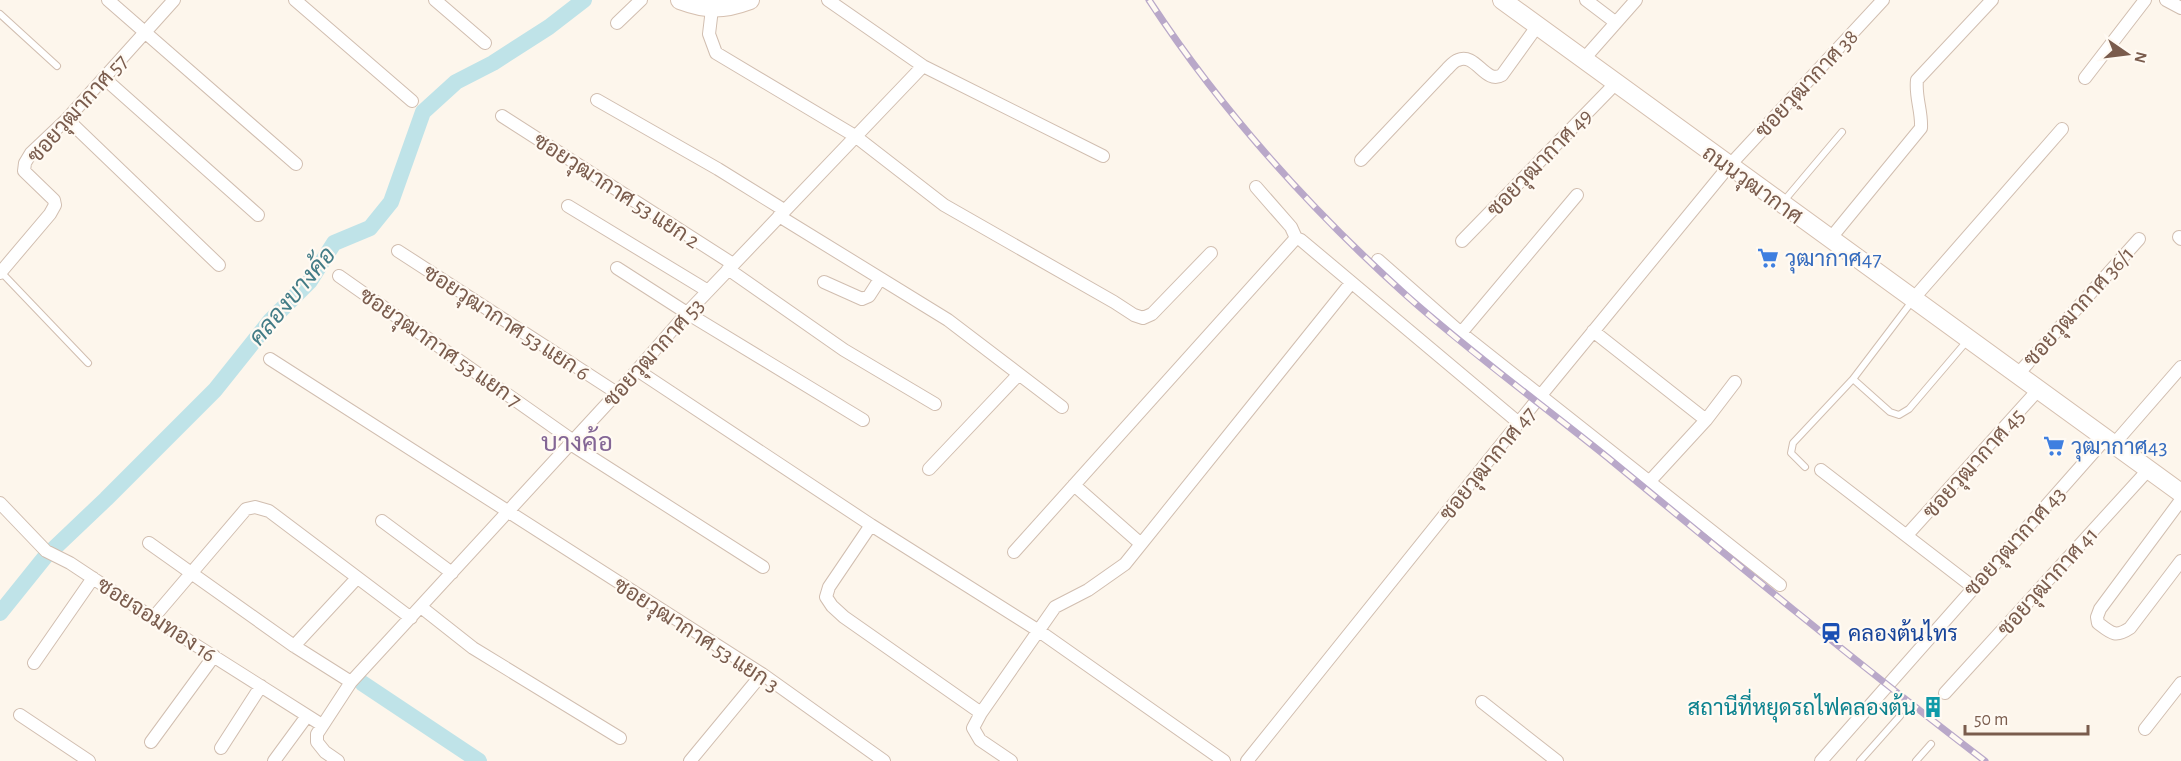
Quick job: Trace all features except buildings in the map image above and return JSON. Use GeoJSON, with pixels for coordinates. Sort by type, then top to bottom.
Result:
{"type":"FeatureCollection","features":[{"type":"Feature","properties":{"kind":"main road"},"geometry":{"type":"LineString","coordinates":[[680,0],[712,9],[750,0]]}},
{"type":"Feature","properties":{"kind":"main road","name":"ถนนวุฒากาศ"},"geometry":{"type":"LineString","coordinates":[[1502,0],[2181,493]]}},
{"type":"Feature","properties":{"kind":"street"},"geometry":{"type":"LineString","coordinates":[[108,0],[296,164]]}},
{"type":"Feature","properties":{"kind":"street","name":"ซอยวุฒากาศ 57"},"geometry":{"type":"LineString","coordinates":[[0,272],[50,214],[55,205],[54,200],[24,171],[25,163],[31,153],[67,119],[174,0]]}},
{"type":"Feature","properties":{"kind":"street"},"geometry":{"type":"LineString","coordinates":[[295,0],[412,101]]}},
{"type":"Feature","properties":{"kind":"street"},"geometry":{"type":"LineString","coordinates":[[435,0],[485,44]]}},
{"type":"Feature","properties":{"kind":"street"},"geometry":{"type":"LineString","coordinates":[[617,23],[641,0]]}},
{"type":"Feature","properties":{"kind":"street"},"geometry":{"type":"LineString","coordinates":[[828,0],[923,66],[1104,156]]}},
{"type":"Feature","properties":{"kind":"street"},"geometry":{"type":"LineString","coordinates":[[1586,0],[1615,22]]}},
{"type":"Feature","properties":{"kind":"street"},"geometry":{"type":"LineString","coordinates":[[1583,60],[1636,0]]}},
{"type":"Feature","properties":{"kind":"street","name":"ซอยวุฒากาศ 38"},"geometry":{"type":"LineString","coordinates":[[1729,166],[1883,0]]}},
{"type":"Feature","properties":{"kind":"street"},"geometry":{"type":"LineString","coordinates":[[1830,239],[1921,128],[1922,117],[1916,92],[1917,80],[1992,0]]}},
{"type":"Feature","properties":{"kind":"street"},"geometry":{"type":"LineString","coordinates":[[2085,78],[2145,0]]}},
{"type":"Feature","properties":{"kind":"street"},"geometry":{"type":"LineString","coordinates":[[2166,0],[2181,8]]}},
{"type":"Feature","properties":{"kind":"street"},"geometry":{"type":"LineString","coordinates":[[712,9],[709,34],[716,53],[855,136],[944,205],[1134,315],[1143,318],[1152,314],[1211,253]]}},
{"type":"Feature","properties":{"kind":"street"},"geometry":{"type":"LineString","coordinates":[[1361,160],[1458,60],[1473,62],[1492,78],[1497,78],[1502,75],[1538,25]]}},
{"type":"Feature","properties":{"kind":"street","name":"ซอยวุฒากาศ 53"},"geometry":{"type":"LineString","coordinates":[[322,725],[351,682],[617,393],[687,313],[923,66]]}},
{"type":"Feature","properties":{"kind":"street"},"geometry":{"type":"LineString","coordinates":[[104,78],[258,215]]}},
{"type":"Feature","properties":{"kind":"street","name":"ซอยวุฒากาศ 49"},"geometry":{"type":"LineString","coordinates":[[1462,241],[1616,83]]}},
{"type":"Feature","properties":{"kind":"street"},"geometry":{"type":"LineString","coordinates":[[597,100],[718,169],[880,279],[948,320],[1062,407]]}},
{"type":"Feature","properties":{"kind":"street","name":"ซอยวุฒากาศ 53 แยก 2"},"geometry":{"type":"LineString","coordinates":[[502,116],[730,267],[844,350],[935,404]]}},
{"type":"Feature","properties":{"kind":"street"},"geometry":{"type":"LineString","coordinates":[[67,119],[219,265]]}},
{"type":"Feature","properties":{"kind":"street"},"geometry":{"type":"LineString","coordinates":[[1914,298],[2062,129]]}},
{"type":"Feature","properties":{"kind":"street","name":"ซอยวุฒากาศ 47"},"geometry":{"type":"LineString","coordinates":[[1247,761],[1593,331],[1729,166]]}},
{"type":"Feature","properties":{"kind":"street"},"geometry":{"type":"LineString","coordinates":[[1256,187],[1291,226],[1296,238],[1519,423]]}},
{"type":"Feature","properties":{"kind":"street"},"geometry":{"type":"LineString","coordinates":[[1461,333],[1577,195]]}},
{"type":"Feature","properties":{"kind":"street","name":"ซอยวุฒากาศ 53 แยก 2"},"geometry":{"type":"LineString","coordinates":[[568,206],[708,291]]}},
{"type":"Feature","properties":{"kind":"street"},"geometry":{"type":"LineString","coordinates":[[1014,552],[1296,238]]}},
{"type":"Feature","properties":{"kind":"street","name":"ซอยวุฒากาศ 36/1"},"geometry":{"type":"LineString","coordinates":[[2018,374],[2139,239]]}},
{"type":"Feature","properties":{"kind":"street","name":"ซอยวุฒากาศ 53 แยก 6"},"geometry":{"type":"LineString","coordinates":[[398,251],[617,393]]}},
{"type":"Feature","properties":{"kind":"street"},"geometry":{"type":"LineString","coordinates":[[1378,260],[1461,333],[1780,585]]}},
{"type":"Feature","properties":{"kind":"street"},"geometry":{"type":"LineString","coordinates":[[617,268],[863,420]]}},
{"type":"Feature","properties":{"kind":"street","name":"ซอยวุฒากาศ 53 แยก 7"},"geometry":{"type":"LineString","coordinates":[[339,276],[571,442],[763,567]]}},
{"type":"Feature","properties":{"kind":"street"},"geometry":{"type":"LineString","coordinates":[[824,282],[861,298],[869,296],[880,279]]}},
{"type":"Feature","properties":{"kind":"street"},"geometry":{"type":"LineString","coordinates":[[1011,761],[980,740],[973,728],[1055,607],[1088,590],[1125,564],[1352,283]]}},
{"type":"Feature","properties":{"kind":"street"},"geometry":{"type":"LineString","coordinates":[[1593,331],[1706,420]]}},
{"type":"Feature","properties":{"kind":"street","name":"ซอยวุฒากาศ 53 แยก 3"},"geometry":{"type":"LineString","coordinates":[[270,359],[762,674],[884,761]]}},
{"type":"Feature","properties":{"kind":"street","name":"ซอยวุฒากาศ 43"},"geometry":{"type":"LineString","coordinates":[[1821,761],[1973,587],[2181,367]]}},
{"type":"Feature","properties":{"kind":"street"},"geometry":{"type":"LineString","coordinates":[[637,370],[871,525],[1039,631],[1224,761]]}},
{"type":"Feature","properties":{"kind":"street"},"geometry":{"type":"LineString","coordinates":[[929,469],[1019,374]]}},
{"type":"Feature","properties":{"kind":"street"},"geometry":{"type":"LineString","coordinates":[[1649,482],[1706,420],[1736,382]]}},
{"type":"Feature","properties":{"kind":"street","name":"ซอยวุฒากาศ 45"},"geometry":{"type":"LineString","coordinates":[[1907,535],[2039,389]]}},
{"type":"Feature","properties":{"kind":"street","name":"ซอยวุฒากาศ 41"},"geometry":{"type":"LineString","coordinates":[[1945,693],[2148,469]]}},
{"type":"Feature","properties":{"kind":"street"},"geometry":{"type":"LineString","coordinates":[[1821,470],[1973,587]]}},
{"type":"Feature","properties":{"kind":"street"},"geometry":{"type":"LineString","coordinates":[[1074,485],[1141,544]]}},
{"type":"Feature","properties":{"kind":"street"},"geometry":{"type":"LineString","coordinates":[[2181,500],[2100,609],[2097,617],[2098,623],[2112,633],[2121,634],[2130,628],[2181,561]]}},
{"type":"Feature","properties":{"kind":"street","name":"ซอยจอมทอง 16"},"geometry":{"type":"LineString","coordinates":[[0,503],[46,552],[70,563],[322,725]]}},
{"type":"Feature","properties":{"kind":"street"},"geometry":{"type":"LineString","coordinates":[[153,618],[246,509],[255,507],[269,511],[411,618]]}},
{"type":"Feature","properties":{"kind":"street"},"geometry":{"type":"LineString","coordinates":[[382,521],[452,573]]}},
{"type":"Feature","properties":{"kind":"street"},"geometry":{"type":"LineString","coordinates":[[871,525],[828,587],[826,597],[844,617],[981,713]]}},
{"type":"Feature","properties":{"kind":"street"},"geometry":{"type":"LineString","coordinates":[[149,543],[294,646],[351,682]]}},
{"type":"Feature","properties":{"kind":"street"},"geometry":{"type":"LineString","coordinates":[[34,663],[93,578]]}},
{"type":"Feature","properties":{"kind":"street"},"geometry":{"type":"LineString","coordinates":[[294,646],[357,578]]}},
{"type":"Feature","properties":{"kind":"street"},"geometry":{"type":"LineString","coordinates":[[421,607],[473,648],[620,738]]}},
{"type":"Feature","properties":{"kind":"street"},"geometry":{"type":"LineString","coordinates":[[151,742],[214,656]]}},
{"type":"Feature","properties":{"kind":"street"},"geometry":{"type":"LineString","coordinates":[[690,761],[762,674]]}},
{"type":"Feature","properties":{"kind":"street"},"geometry":{"type":"LineString","coordinates":[[2145,729],[2181,683]]}},
{"type":"Feature","properties":{"kind":"street"},"geometry":{"type":"LineString","coordinates":[[220,748],[261,686]]}},
{"type":"Feature","properties":{"kind":"street"},"geometry":{"type":"LineString","coordinates":[[1482,702],[1557,761]]}},
{"type":"Feature","properties":{"kind":"street"},"geometry":{"type":"LineString","coordinates":[[20,715],[89,761]]}},
{"type":"Feature","properties":{"kind":"street"},"geometry":{"type":"LineString","coordinates":[[274,761],[307,716]]}},
{"type":"Feature","properties":{"kind":"street"},"geometry":{"type":"LineString","coordinates":[[322,725],[317,734],[317,742],[338,761]]}},
{"type":"Feature","properties":{"kind":"lane"},"geometry":{"type":"LineString","coordinates":[[0,14],[57,66]]}},
{"type":"Feature","properties":{"kind":"lane"},"geometry":{"type":"LineString","coordinates":[[1781,204],[1842,132]]}},
{"type":"Feature","properties":{"kind":"lane"},"geometry":{"type":"LineString","coordinates":[[0,272],[88,363]]}},
{"type":"Feature","properties":{"kind":"lane"},"geometry":{"type":"LineString","coordinates":[[1805,467],[1791,453],[1793,443],[1853,379],[1914,298]]}},
{"type":"Feature","properties":{"kind":"lane"},"geometry":{"type":"LineString","coordinates":[[1853,379],[1890,412],[1899,415],[1909,409],[1970,339]]}},
{"type":"Feature","properties":{"kind":"lane"},"geometry":{"type":"LineString","coordinates":[[1860,761],[1900,716]]}},
{"type":"Feature","properties":{"kind":"lane"},"geometry":{"type":"LineString","coordinates":[[1916,761],[1931,744]]}},
{"type":"Feature","properties":{"kind":"waterway","name":"คลองบางค้อ"},"geometry":{"type":"LineString","coordinates":[[0,613],[45,557],[215,390],[270,321],[310,281],[334,243],[370,228],[391,202],[423,112],[456,82],[493,63],[549,27],[584,0]]}},
{"type":"Feature","properties":{"kind":"waterway"},"geometry":{"type":"LineString","coordinates":[[362,683],[479,761]]}},
{"type":"Feature","properties":{"kind":"railway"},"geometry":{"type":"LineString","coordinates":[[1149,0],[1206,80],[1268,156],[1335,228],[1407,296],[1842,649],[1985,761]]}},
{"type":"Feature","properties":{"kind":"place","name":"วุฒากาศ47"},"geometry":{"type":"Point","coordinates":[1768,258]}},
{"type":"Feature","properties":{"kind":"place","name":"วุฒากาศ43"},"geometry":{"type":"Point","coordinates":[2054,446]}},
{"type":"Feature","properties":{"kind":"place","name":"คลองต้นไทร"},"geometry":{"type":"Point","coordinates":[1831,633]}},
{"type":"Feature","properties":{"kind":"place","name":"สถานีที่หยุดรถไฟคลองต้น"},"geometry":{"type":"Point","coordinates":[1933,707]}},
{"type":"Feature","properties":{"kind":"district","name":"บางค้อ"},"geometry":{"type":"Point","coordinates":[577,442]}}]}
